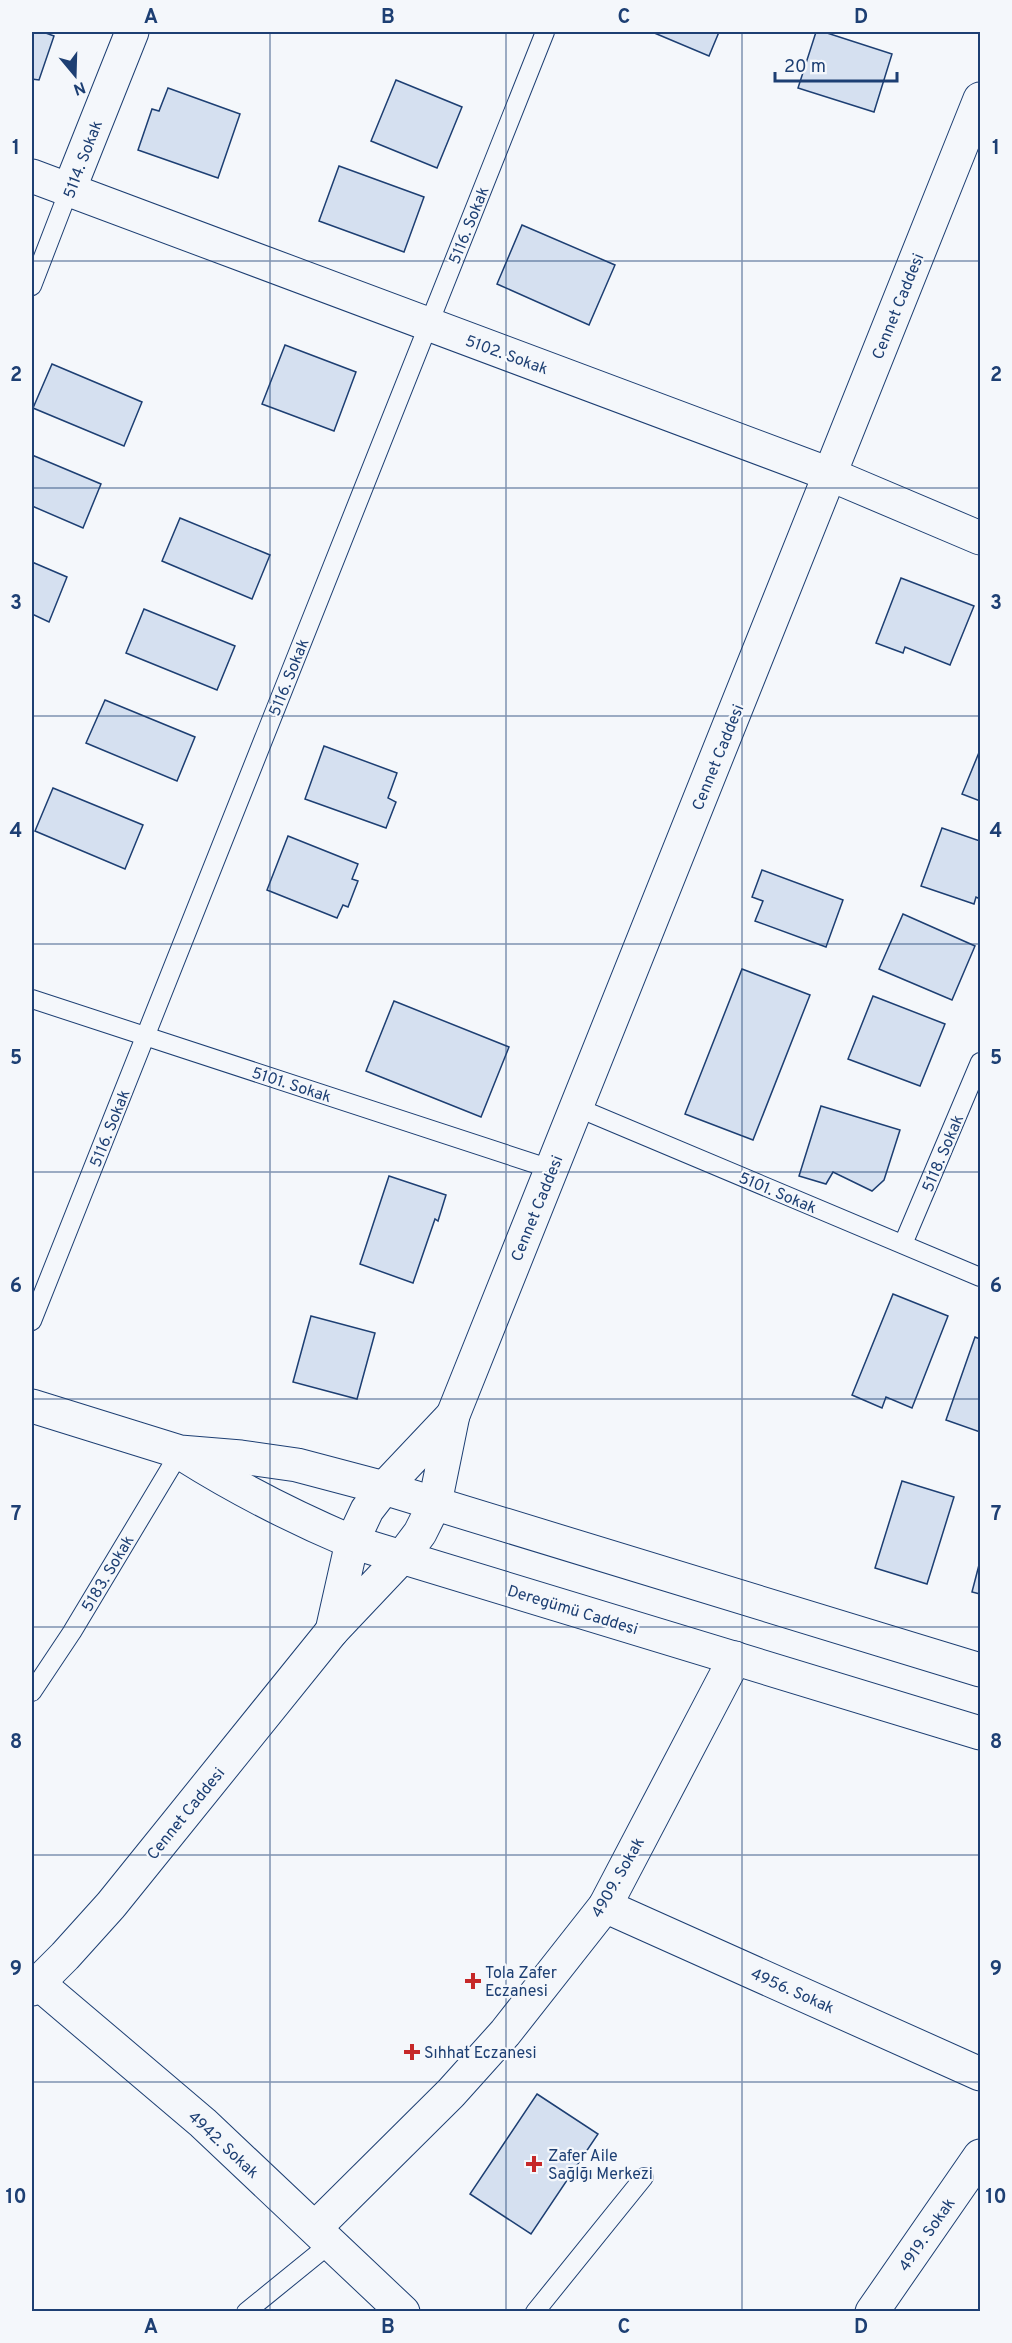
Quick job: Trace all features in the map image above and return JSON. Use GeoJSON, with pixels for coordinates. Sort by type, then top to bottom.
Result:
{"type":"FeatureCollection","features":[{"type":"Feature","properties":{"kind":"street","name":"5114. Sokak"},"geometry":{"type":"LineString","coordinates":[[69,190],[132,32]]}},
{"type":"Feature","properties":{"kind":"street","name":"Cennet Caddesi"},"geometry":{"type":"LineString","coordinates":[[34,1983],[65,1956],[111,1905],[332,1631],[402,1557],[420,1533],[435,1503],[453,1415],[981,99]]}},
{"type":"Feature","properties":{"kind":"street","name":"5102. Sokak"},"geometry":{"type":"LineString","coordinates":[[32,176],[830,474],[981,538]]}},
{"type":"Feature","properties":{"kind":"street","name":"Deregümü Caddesi"},"geometry":{"type":"LineString","coordinates":[[32,1406],[180,1452],[297,1465],[384,1488],[981,1670]]}},
{"type":"Feature","properties":{"kind":"street","name":"Cennet Caddesi"},"geometry":{"type":"LineString","coordinates":[[332,1631],[352,1542],[367,1510],[384,1488],[453,1415]]}},
{"type":"Feature","properties":{"kind":"street","name":"Deregümü Caddesi"},"geometry":{"type":"LineString","coordinates":[[180,1452],[231,1484],[296,1518],[352,1542],[981,1733]]}},
{"type":"Feature","properties":{"kind":"street","name":"4909. Sokak"},"geometry":{"type":"LineString","coordinates":[[323,2236],[505,2032],[605,1906],[735,1658]]}},
{"type":"Feature","properties":{"kind":"street","name":"4956. Sokak"},"geometry":{"type":"LineString","coordinates":[[605,1906],[981,2074]]}},
{"type":"Feature","properties":{"kind":"street","name":"4942. Sokak"},"geometry":{"type":"LineString","coordinates":[[34,1983],[203,2123],[403,2312]]}},
{"type":"Feature","properties":{"kind":"street","name":"4919. Sokak"},"geometry":{"type":"LineString","coordinates":[[872,2312],[981,2156]]}},
{"type":"Feature","properties":{"kind":"lane","name":"5116. Sokak"},"geometry":{"type":"LineString","coordinates":[[32,1322],[545,32]]}},
{"type":"Feature","properties":{"kind":"lane","name":"5114. Sokak"},"geometry":{"type":"LineString","coordinates":[[32,286],[69,190]]}},
{"type":"Feature","properties":{"kind":"lane","name":"5101. Sokak"},"geometry":{"type":"LineString","coordinates":[[32,999],[551,1169]]}},
{"type":"Feature","properties":{"kind":"lane","name":"5118. Sokak"},"geometry":{"type":"LineString","coordinates":[[903,1244],[981,1062]]}},
{"type":"Feature","properties":{"kind":"lane","name":"5101. Sokak"},"geometry":{"type":"LineString","coordinates":[[576,1107],[981,1277]]}},
{"type":"Feature","properties":{"kind":"lane","name":"5183. Sokak"},"geometry":{"type":"LineString","coordinates":[[32,1692],[72,1632],[180,1452]]}},
{"type":"Feature","properties":{"kind":"lane"},"geometry":{"type":"LineString","coordinates":[[535,2312],[644,2177]]}},
{"type":"Feature","properties":{"kind":"lane","name":"4909. Sokak"},"geometry":{"type":"LineString","coordinates":[[246,2312],[323,2236]]}},
{"type":"Feature","properties":{"kind":"building"},"geometry":{"type":"Polygon","coordinates":[[[32,32],[43,32],[54,36],[39,80],[32,79],[32,32]]]}},
{"type":"Feature","properties":{"kind":"building"},"geometry":{"type":"Polygon","coordinates":[[[652,32],[719,32],[709,56],[652,32]]]}},
{"type":"Feature","properties":{"kind":"building"},"geometry":{"type":"Polygon","coordinates":[[[816,32],[824,32],[892,54],[874,112],[798,88],[816,32]]]}},
{"type":"Feature","properties":{"kind":"building"},"geometry":{"type":"Polygon","coordinates":[[[396,80],[462,107],[437,168],[371,141],[396,80]]]}},
{"type":"Feature","properties":{"kind":"building"},"geometry":{"type":"Polygon","coordinates":[[[168,88],[240,114],[218,178],[138,150],[152,109],[159,111],[168,88]]]}},
{"type":"Feature","properties":{"kind":"building"},"geometry":{"type":"Polygon","coordinates":[[[339,166],[424,197],[404,252],[319,221],[339,166]]]}},
{"type":"Feature","properties":{"kind":"building"},"geometry":{"type":"Polygon","coordinates":[[[522,225],[615,265],[589,325],[497,284],[522,225]]]}},
{"type":"Feature","properties":{"kind":"building"},"geometry":{"type":"Polygon","coordinates":[[[285,345],[356,372],[334,431],[262,404],[285,345]]]}},
{"type":"Feature","properties":{"kind":"building"},"geometry":{"type":"Polygon","coordinates":[[[52,364],[142,402],[124,446],[33,408],[52,364]]]}},
{"type":"Feature","properties":{"kind":"building"},"geometry":{"type":"Polygon","coordinates":[[[32,455],[101,484],[83,528],[32,506],[32,455]]]}},
{"type":"Feature","properties":{"kind":"building"},"geometry":{"type":"Polygon","coordinates":[[[180,518],[270,555],[252,599],[162,561],[180,518]]]}},
{"type":"Feature","properties":{"kind":"building"},"geometry":{"type":"Polygon","coordinates":[[[32,562],[67,577],[49,622],[32,614],[32,562]]]}},
{"type":"Feature","properties":{"kind":"building"},"geometry":{"type":"Polygon","coordinates":[[[901,578],[974,606],[950,665],[905,647],[903,653],[876,643],[901,578]]]}},
{"type":"Feature","properties":{"kind":"building"},"geometry":{"type":"Polygon","coordinates":[[[144,609],[235,646],[217,690],[126,653],[144,609]]]}},
{"type":"Feature","properties":{"kind":"building"},"geometry":{"type":"Polygon","coordinates":[[[105,700],[195,737],[177,781],[86,743],[105,700]]]}},
{"type":"Feature","properties":{"kind":"building"},"geometry":{"type":"Polygon","coordinates":[[[324,746],[397,773],[388,798],[396,802],[386,828],[305,799],[324,746]]]}},
{"type":"Feature","properties":{"kind":"building"},"geometry":{"type":"Polygon","coordinates":[[[980,750],[980,801],[962,794],[980,750]]]}},
{"type":"Feature","properties":{"kind":"building"},"geometry":{"type":"Polygon","coordinates":[[[53,788],[143,825],[125,869],[35,831],[53,788]]]}},
{"type":"Feature","properties":{"kind":"building"},"geometry":{"type":"Polygon","coordinates":[[[942,828],[980,841],[980,899],[976,897],[974,904],[921,886],[942,828]]]}},
{"type":"Feature","properties":{"kind":"building"},"geometry":{"type":"Polygon","coordinates":[[[288,836],[358,864],[352,879],[358,881],[348,907],[343,905],[337,918],[267,890],[288,836]]]}},
{"type":"Feature","properties":{"kind":"building"},"geometry":{"type":"Polygon","coordinates":[[[762,870],[843,900],[826,947],[755,921],[763,901],[752,897],[762,870]]]}},
{"type":"Feature","properties":{"kind":"building"},"geometry":{"type":"Polygon","coordinates":[[[903,914],[975,946],[952,1000],[879,969],[903,914]]]}},
{"type":"Feature","properties":{"kind":"building"},"geometry":{"type":"Polygon","coordinates":[[[742,969],[810,995],[753,1140],[685,1114],[742,969]]]}},
{"type":"Feature","properties":{"kind":"building"},"geometry":{"type":"Polygon","coordinates":[[[873,996],[945,1024],[920,1086],[848,1059],[873,996]]]}},
{"type":"Feature","properties":{"kind":"building"},"geometry":{"type":"Polygon","coordinates":[[[394,1001],[509,1047],[481,1117],[366,1071],[394,1001]]]}},
{"type":"Feature","properties":{"kind":"building"},"geometry":{"type":"Polygon","coordinates":[[[821,1106],[900,1130],[884,1180],[872,1191],[833,1172],[826,1184],[799,1176],[821,1106]]]}},
{"type":"Feature","properties":{"kind":"building"},"geometry":{"type":"Polygon","coordinates":[[[389,1176],[446,1195],[438,1221],[435,1219],[413,1283],[360,1264],[389,1176]]]}},
{"type":"Feature","properties":{"kind":"building"},"geometry":{"type":"Polygon","coordinates":[[[893,1294],[948,1316],[912,1408],[886,1397],[882,1408],[852,1395],[893,1294]]]}},
{"type":"Feature","properties":{"kind":"building"},"geometry":{"type":"Polygon","coordinates":[[[311,1316],[375,1333],[357,1399],[293,1382],[311,1316]]]}},
{"type":"Feature","properties":{"kind":"building"},"geometry":{"type":"Polygon","coordinates":[[[975,1337],[980,1339],[980,1432],[946,1420],[975,1337]]]}},
{"type":"Feature","properties":{"kind":"building"},"geometry":{"type":"Polygon","coordinates":[[[902,1481],[954,1497],[927,1584],[875,1568],[902,1481]]]}},
{"type":"Feature","properties":{"kind":"building"},"geometry":{"type":"Polygon","coordinates":[[[980,1561],[980,1594],[972,1592],[980,1561]]]}},
{"type":"Feature","properties":{"kind":"building","name":"Zafer Aile Sağlğı Merkezi"},"geometry":{"type":"Polygon","coordinates":[[[537,2094],[598,2134],[531,2234],[470,2194],[537,2094]]]}},
{"type":"Feature","properties":{"kind":"place","name":"Tola Zafer Eczanesi"},"geometry":{"type":"Point","coordinates":[473,1981]}},
{"type":"Feature","properties":{"kind":"place","name":"Sıhhat Eczanesi"},"geometry":{"type":"Point","coordinates":[412,2052]}},
{"type":"Feature","properties":{"kind":"place","name":"Zafer Aile Sağlğı Merkezi"},"geometry":{"type":"Point","coordinates":[534,2164]}}]}
